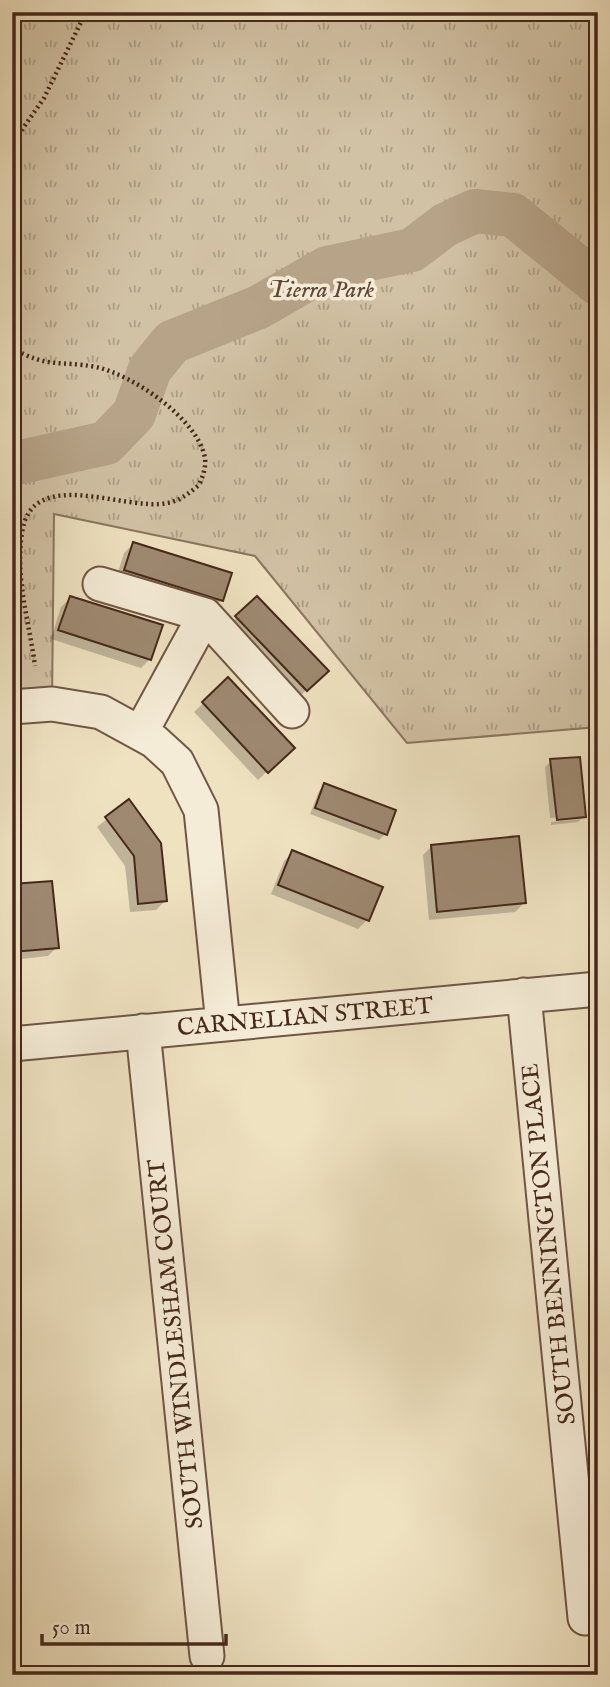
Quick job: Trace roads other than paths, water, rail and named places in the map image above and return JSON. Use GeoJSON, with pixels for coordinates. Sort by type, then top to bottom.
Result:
{"type":"FeatureCollection","features":[{"type":"Feature","properties":{"kind":"street"},"geometry":{"type":"LineString","coordinates":[[100,584],[205,615],[292,711]]}},
{"type":"Feature","properties":{"kind":"street"},"geometry":{"type":"LineString","coordinates":[[141,732],[205,615]]}},
{"type":"Feature","properties":{"kind":"street"},"geometry":{"type":"LineString","coordinates":[[12,707],[73,706],[101,712],[141,732],[177,761],[201,810],[223,1024]]}},
{"type":"Feature","properties":{"kind":"street","name":"CARNELIAN STREET"},"geometry":{"type":"LineString","coordinates":[[12,1044],[598,989]]}},
{"type":"Feature","properties":{"kind":"street","name":"SOUTH BENNINGTON PLACE"},"geometry":{"type":"LineString","coordinates":[[524,995],[585,1618]]}},
{"type":"Feature","properties":{"kind":"street","name":"SOUTH WINDLESHAM COURT"},"geometry":{"type":"LineString","coordinates":[[142,1031],[207,1656]]}},
{"type":"Feature","properties":{"kind":"waterway"},"geometry":{"type":"LineString","coordinates":[[12,464],[106,443],[134,414],[150,369],[172,342],[259,307],[327,268],[412,250],[445,225],[475,211],[513,215],[598,284]]}},
{"type":"Feature","properties":{"kind":"park label","name":"Tierra Park"},"geometry":{"type":"Point","coordinates":[321,289]}}]}
